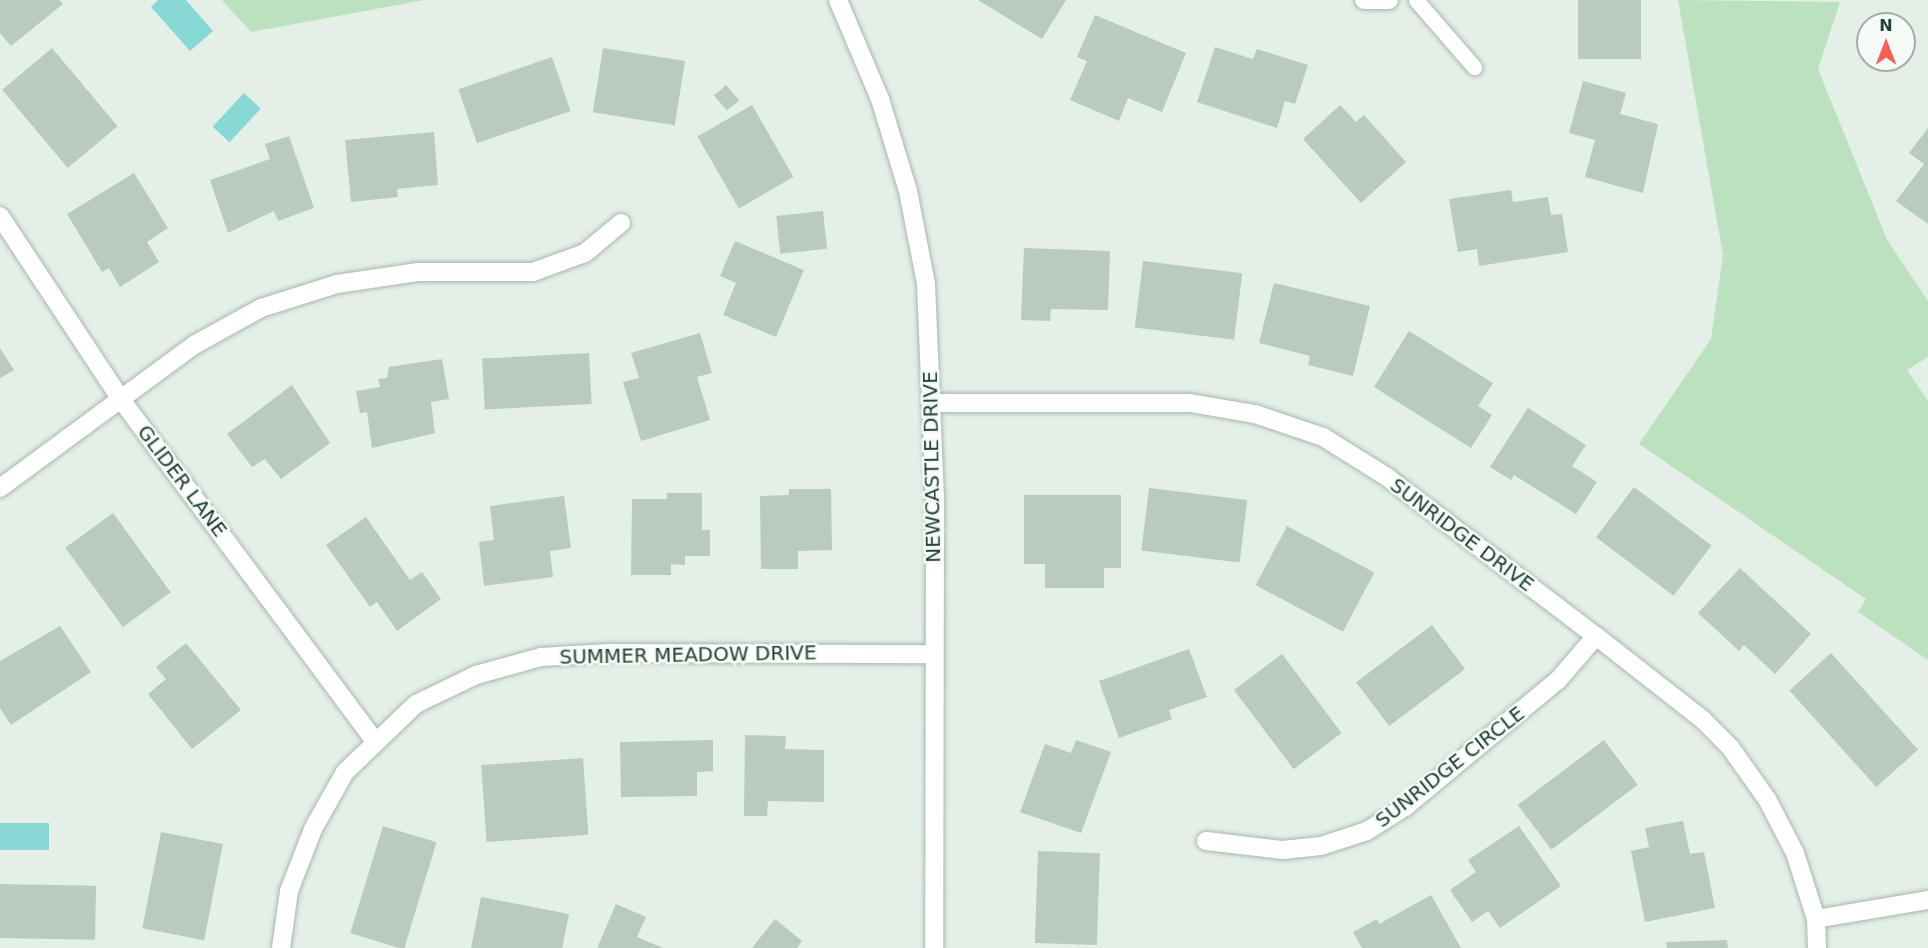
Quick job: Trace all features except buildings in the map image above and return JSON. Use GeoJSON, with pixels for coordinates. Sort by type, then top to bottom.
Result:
{"type":"FeatureCollection","features":[{"type":"Feature","properties":{"kind":"street","name":"NEWCASTLE DRIVE"},"geometry":{"type":"LineString","coordinates":[[838,0],[880,99],[908,191],[926,284],[933,403],[934,948]]}},
{"type":"Feature","properties":{"kind":"street"},"geometry":{"type":"LineString","coordinates":[[1364,0],[1389,0]]}},
{"type":"Feature","properties":{"kind":"street","name":"GLIDER LANE"},"geometry":{"type":"LineString","coordinates":[[0,216],[120,398],[374,740]]}},
{"type":"Feature","properties":{"kind":"street"},"geometry":{"type":"LineString","coordinates":[[0,488],[194,345],[261,308],[337,284],[417,272],[533,272],[585,253],[621,223]]}},
{"type":"Feature","properties":{"kind":"street","name":"SUNRIDGE DRIVE"},"geometry":{"type":"LineString","coordinates":[[933,403],[1190,403],[1255,414],[1323,437],[1387,477],[1596,636],[1703,720],[1730,747],[1767,799],[1795,853],[1816,919],[1817,948]]}},
{"type":"Feature","properties":{"kind":"street","name":"SUNRIDGE CIRCLE"},"geometry":{"type":"LineString","coordinates":[[1206,841],[1283,850],[1321,846],[1367,831],[1405,807],[1558,680],[1596,636]]}},
{"type":"Feature","properties":{"kind":"street","name":"SUMMER MEADOW DRIVE"},"geometry":{"type":"LineString","coordinates":[[281,948],[289,891],[312,829],[345,772],[374,740],[416,704],[476,675],[541,657],[932,654]]}},
{"type":"Feature","properties":{"kind":"street"},"geometry":{"type":"LineString","coordinates":[[1816,919],[1928,900]]}},
{"type":"Feature","properties":{"kind":"lane"},"geometry":{"type":"LineString","coordinates":[[1416,0],[1474,67]]}},
{"type":"Feature","properties":{"kind":"green space"},"geometry":{"type":"Polygon","coordinates":[[[222,0],[424,0],[251,32],[222,0]]]}},
{"type":"Feature","properties":{"kind":"green space"},"geometry":{"type":"Polygon","coordinates":[[[1678,0],[1840,2],[1818,69],[1887,240],[1928,301],[1928,357],[1907,370],[1928,401],[1928,660],[1858,612],[1866,599],[1639,444],[1711,339],[1723,255],[1678,0]]]}},
{"type":"Feature","properties":{"kind":"water"},"geometry":{"type":"Polygon","coordinates":[[[158,0],[186,0],[213,31],[190,51],[151,7],[158,0]]]}},
{"type":"Feature","properties":{"kind":"water"},"geometry":{"type":"Polygon","coordinates":[[[244,93],[261,109],[229,142],[213,127],[244,93]]]}},
{"type":"Feature","properties":{"kind":"water"},"geometry":{"type":"Polygon","coordinates":[[[0,823],[49,823],[49,850],[0,850],[0,823]]]}}]}
